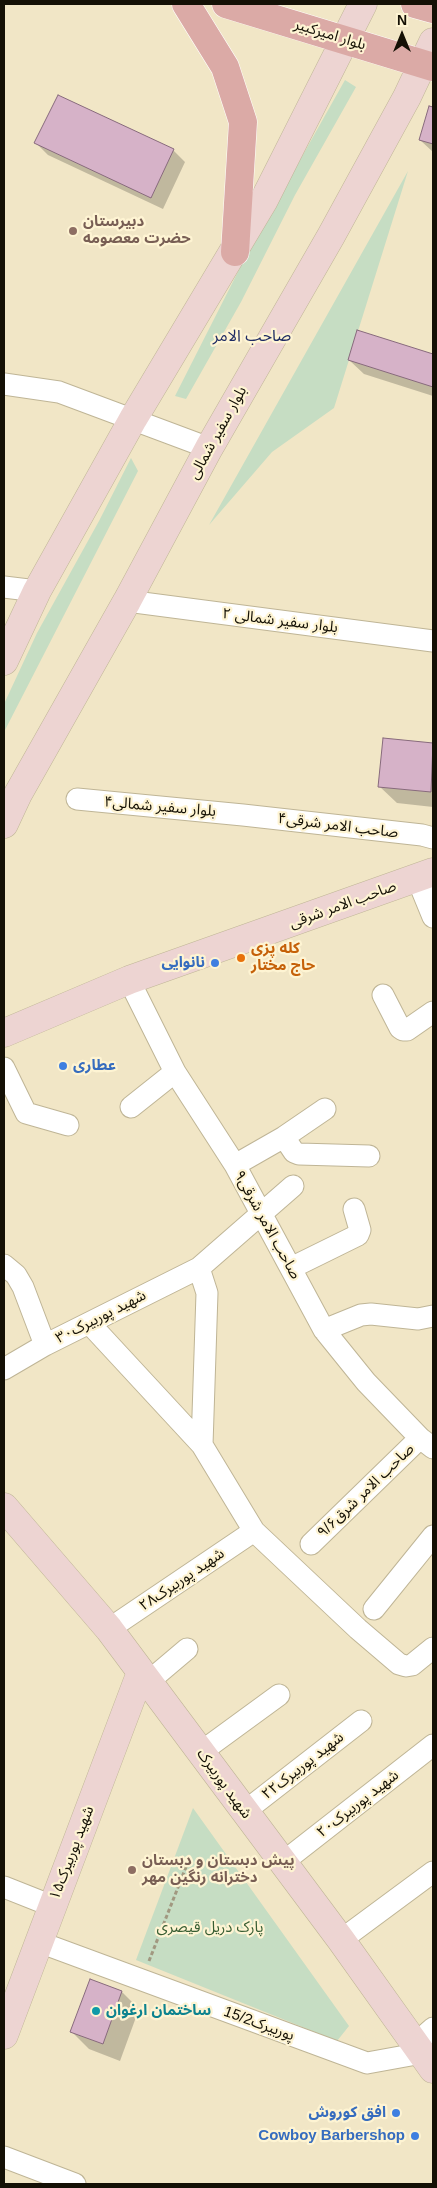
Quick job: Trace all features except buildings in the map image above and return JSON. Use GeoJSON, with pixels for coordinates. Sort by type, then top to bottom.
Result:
{"type":"FeatureCollection","features":[{"type":"Feature","properties":{"kind":"main road"},"geometry":{"type":"LineString","coordinates":[[186,4],[225,67],[243,122],[235,252]]}},
{"type":"Feature","properties":{"kind":"main road","name":"بلوار امیرکبیر"},"geometry":{"type":"LineString","coordinates":[[226,4],[346,39],[430,58]]}},
{"type":"Feature","properties":{"kind":"main road"},"geometry":{"type":"LineString","coordinates":[[4,660],[37,591],[133,419],[235,252],[264,200],[363,4]]}},
{"type":"Feature","properties":{"kind":"main road"},"geometry":{"type":"LineString","coordinates":[[415,4],[433,9]]}},
{"type":"Feature","properties":{"kind":"main road","name":"بلوار سفیر شمالی"},"geometry":{"type":"LineString","coordinates":[[4,824],[18,794],[127,601],[209,448],[331,236],[430,58]]}},
{"type":"Feature","properties":{"kind":"main road","name":"صاحب الامر شرقی"},"geometry":{"type":"LineString","coordinates":[[4,1033],[16,1017],[129,980],[425,875]]}},
{"type":"Feature","properties":{"kind":"main road","name":"شهید پوربیرک"},"geometry":{"type":"LineString","coordinates":[[4,1507],[109,1629],[282,1863],[426,2048]]}},
{"type":"Feature","properties":{"kind":"main road","name":"شهید پوربیرک۱۵"},"geometry":{"type":"LineString","coordinates":[[4,2035],[52,1906],[144,1677]]}},
{"type":"Feature","properties":{"kind":"street"},"geometry":{"type":"LineString","coordinates":[[4,384],[59,392],[209,448]]}},
{"type":"Feature","properties":{"kind":"street"},"geometry":{"type":"LineString","coordinates":[[4,587],[37,591]]}},
{"type":"Feature","properties":{"kind":"street","name":"بلوار سفیر شمالی ۲"},"geometry":{"type":"LineString","coordinates":[[127,601],[433,641]]}},
{"type":"Feature","properties":{"kind":"street","name":"بلوار سفیر شمالی۴"},"geometry":{"type":"LineString","coordinates":[[77,799],[243,814]]}},
{"type":"Feature","properties":{"kind":"street","name":"صاحب الامر شرقی۴"},"geometry":{"type":"LineString","coordinates":[[243,814],[433,838]]}},
{"type":"Feature","properties":{"kind":"street"},"geometry":{"type":"LineString","coordinates":[[425,875],[433,917]]}},
{"type":"Feature","properties":{"kind":"street","name":"صاحب الامر شرقی۹"},"geometry":{"type":"LineString","coordinates":[[129,980],[175,1072],[235,1165],[324,1330],[366,1382],[427,1443]]}},
{"type":"Feature","properties":{"kind":"street"},"geometry":{"type":"LineString","coordinates":[[383,995],[400,1028],[403,1030],[407,1030],[433,1012]]}},
{"type":"Feature","properties":{"kind":"street"},"geometry":{"type":"LineString","coordinates":[[4,1068],[26,1113],[68,1125]]}},
{"type":"Feature","properties":{"kind":"street"},"geometry":{"type":"LineString","coordinates":[[130,1107],[175,1072]]}},
{"type":"Feature","properties":{"kind":"street"},"geometry":{"type":"LineString","coordinates":[[235,1165],[284,1137],[325,1109]]}},
{"type":"Feature","properties":{"kind":"street"},"geometry":{"type":"LineString","coordinates":[[284,1137],[294,1152],[299,1154],[369,1156]]}},
{"type":"Feature","properties":{"kind":"street","name":"شهید پوربیرک۳۰"},"geometry":{"type":"LineString","coordinates":[[4,1369],[45,1345],[198,1268],[293,1186]]}},
{"type":"Feature","properties":{"kind":"street"},"geometry":{"type":"LineString","coordinates":[[291,1268],[358,1235],[360,1230],[354,1209]]}},
{"type":"Feature","properties":{"kind":"street"},"geometry":{"type":"LineString","coordinates":[[4,1265],[16,1275],[23,1287],[45,1345]]}},
{"type":"Feature","properties":{"kind":"street"},"geometry":{"type":"LineString","coordinates":[[198,1268],[207,1292],[202,1445]]}},
{"type":"Feature","properties":{"kind":"street"},"geometry":{"type":"LineString","coordinates":[[324,1330],[361,1315],[371,1314],[418,1319],[433,1316]]}},
{"type":"Feature","properties":{"kind":"street"},"geometry":{"type":"LineString","coordinates":[[90,1324],[202,1445],[254,1531],[358,1630],[399,1664],[406,1666],[412,1665],[433,1648]]}},
{"type":"Feature","properties":{"kind":"street","name":"صاحب الامر شرق۹/۶"},"geometry":{"type":"LineString","coordinates":[[311,1544],[427,1443]]}},
{"type":"Feature","properties":{"kind":"street","name":"شهید پوربیرک۲۸"},"geometry":{"type":"LineString","coordinates":[[109,1629],[254,1531]]}},
{"type":"Feature","properties":{"kind":"street"},"geometry":{"type":"LineString","coordinates":[[374,1609],[433,1536]]}},
{"type":"Feature","properties":{"kind":"street"},"geometry":{"type":"LineString","coordinates":[[144,1677],[187,1649]]}},
{"type":"Feature","properties":{"kind":"street"},"geometry":{"type":"LineString","coordinates":[[201,1752],[279,1695]]}},
{"type":"Feature","properties":{"kind":"street","name":"شهید پوربیرک۲۲"},"geometry":{"type":"LineString","coordinates":[[244,1812],[361,1721]]}},
{"type":"Feature","properties":{"kind":"street","name":"شهید پوربیرک۲۰"},"geometry":{"type":"LineString","coordinates":[[282,1863],[433,1745]]}},
{"type":"Feature","properties":{"kind":"street"},"geometry":{"type":"LineString","coordinates":[[341,1940],[433,1872]]}},
{"type":"Feature","properties":{"kind":"street"},"geometry":{"type":"LineString","coordinates":[[4,1887],[52,1906]]}},
{"type":"Feature","properties":{"kind":"street","name":"پوربیرک15/2"},"geometry":{"type":"LineString","coordinates":[[39,1942],[367,2063],[426,2048]]}},
{"type":"Feature","properties":{"kind":"street"},"geometry":{"type":"LineString","coordinates":[[4,2157],[75,2184]]}},
{"type":"Feature","properties":{"kind":"path"},"geometry":{"type":"LineString","coordinates":[[142,1980],[188,1862]]}},
{"type":"Feature","properties":{"kind":"green space"},"geometry":{"type":"Polygon","coordinates":[[[345,80],[356,87],[295,195],[241,302],[186,399],[175,396],[246,256],[345,80]]]}},
{"type":"Feature","properties":{"kind":"green space"},"geometry":{"type":"Polygon","coordinates":[[[408,171],[334,408],[272,452],[209,525],[408,171]]]}},
{"type":"Feature","properties":{"kind":"green space"},"geometry":{"type":"Polygon","coordinates":[[[131,458],[138,471],[4,732],[4,704],[37,633],[99,521],[131,458]]]}},
{"type":"Feature","properties":{"kind":"green space","name":"پارک دریل قیصری"},"geometry":{"type":"Polygon","coordinates":[[[193,1808],[349,2026],[337,2041],[136,1960],[193,1808]]]}},
{"type":"Feature","properties":{"kind":"place","name":"دبیرستان حضرت معصومه"},"geometry":{"type":"Point","coordinates":[73,231]}},
{"type":"Feature","properties":{"kind":"place","name":"کله پزی حاج مختار"},"geometry":{"type":"Point","coordinates":[241,958]}},
{"type":"Feature","properties":{"kind":"place","name":"نانوایی"},"geometry":{"type":"Point","coordinates":[215,963]}},
{"type":"Feature","properties":{"kind":"place","name":"عطاری"},"geometry":{"type":"Point","coordinates":[63,1066]}},
{"type":"Feature","properties":{"kind":"place","name":"پیش دبستان و دبستان دخترانه رنگین مهر"},"geometry":{"type":"Point","coordinates":[132,1870]}},
{"type":"Feature","properties":{"kind":"place","name":"ساختمان ارغوان"},"geometry":{"type":"Point","coordinates":[96,2011]}},
{"type":"Feature","properties":{"kind":"place","name":"افق کوروش"},"geometry":{"type":"Point","coordinates":[396,2113]}},
{"type":"Feature","properties":{"kind":"place","name":"Cowboy Barbershop"},"geometry":{"type":"Point","coordinates":[415,2136]}},
{"type":"Feature","properties":{"kind":"district","name":"صاحب الامر"},"geometry":{"type":"Point","coordinates":[252,337]}}]}
